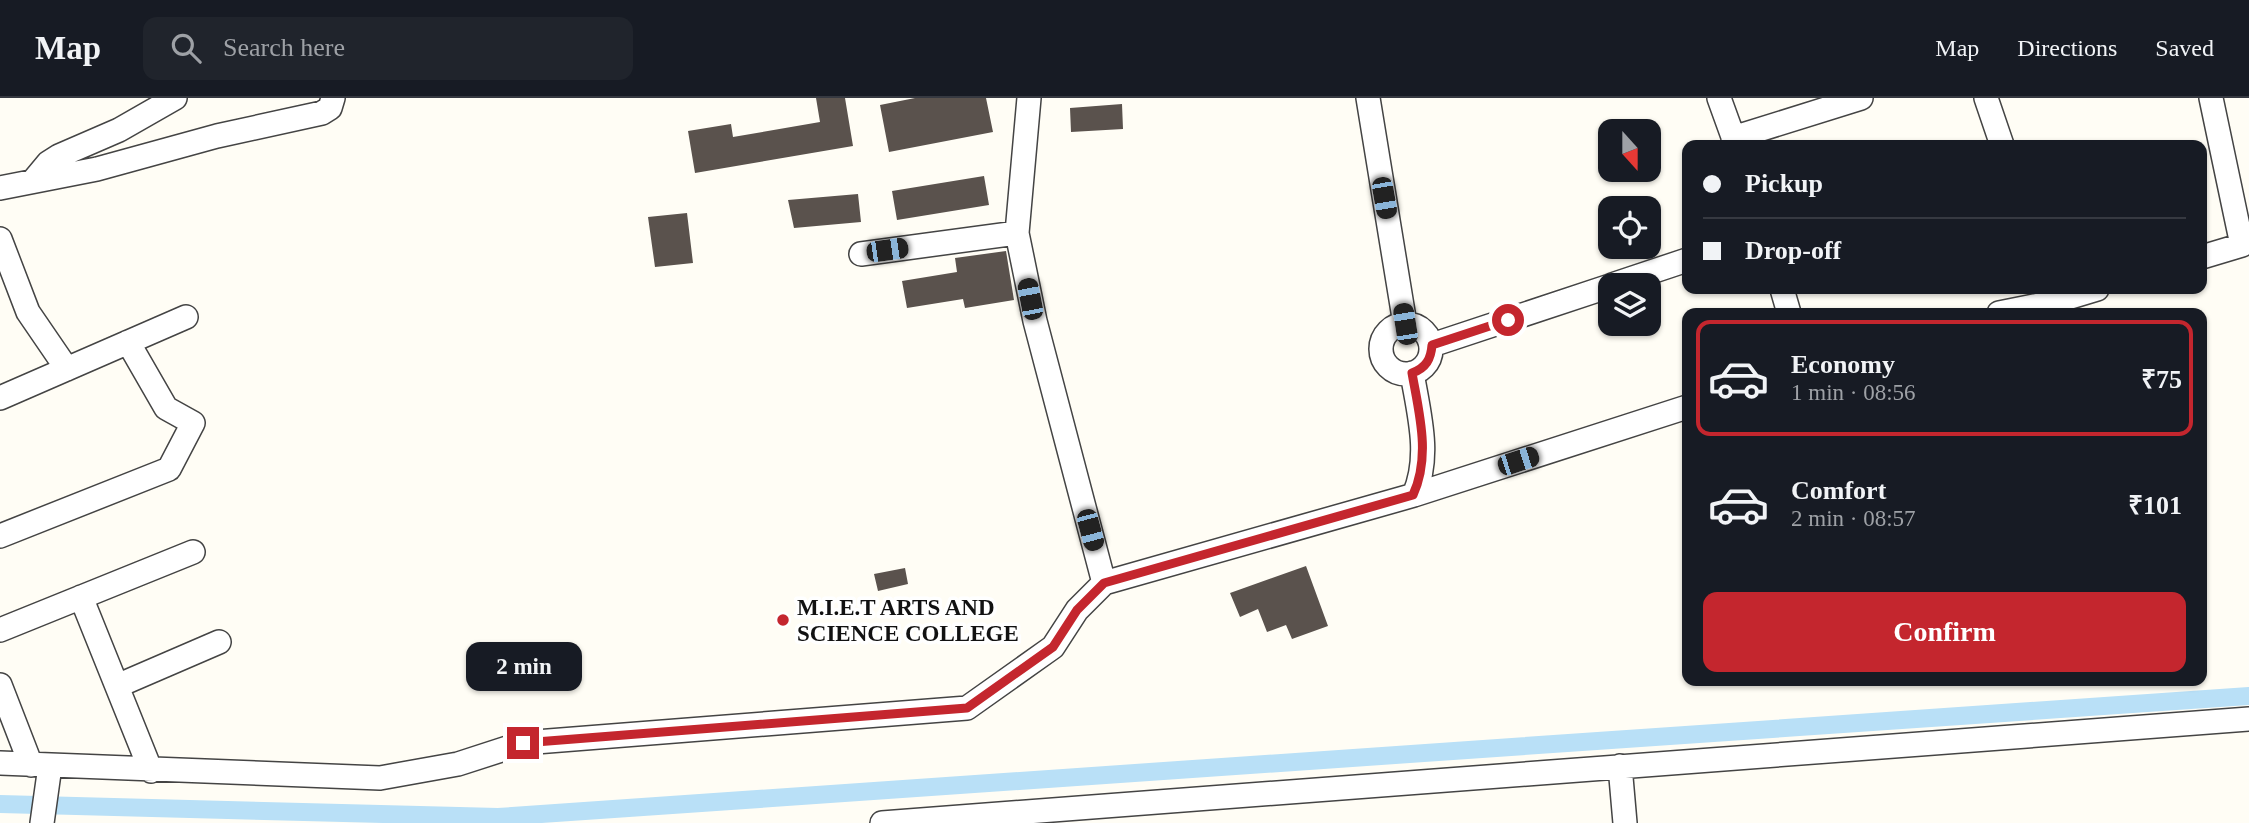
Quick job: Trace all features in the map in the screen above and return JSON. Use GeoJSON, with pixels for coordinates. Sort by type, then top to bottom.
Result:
{"type":"FeatureCollection","features":[{"type":"Feature","properties":{"kind":"street"},"geometry":{"type":"LineString","coordinates":[[33,181],[48,163],[119,130],[175,98]]}},
{"type":"Feature","properties":{"kind":"street"},"geometry":{"type":"LineString","coordinates":[[0,188],[97,169],[217,136],[321,113],[330,108],[333,98]]}},
{"type":"Feature","properties":{"kind":"street"},"geometry":{"type":"LineString","coordinates":[[1029,98],[1017,233],[1035,321],[1104,583]]}},
{"type":"Feature","properties":{"kind":"street"},"geometry":{"type":"LineString","coordinates":[[1368,98],[1405,324]]}},
{"type":"Feature","properties":{"kind":"street"},"geometry":{"type":"LineString","coordinates":[[1719,98],[1734,140]]}},
{"type":"Feature","properties":{"kind":"street"},"geometry":{"type":"LineString","coordinates":[[1741,140],[1861,98]]}},
{"type":"Feature","properties":{"kind":"street"},"geometry":{"type":"LineString","coordinates":[[1986,98],[1999,140]]}},
{"type":"Feature","properties":{"kind":"street"},"geometry":{"type":"LineString","coordinates":[[2207,256],[2242,245],[2211,98]]}},
{"type":"Feature","properties":{"kind":"street"},"geometry":{"type":"LineString","coordinates":[[861,254],[1017,233]]}},
{"type":"Feature","properties":{"kind":"street"},"geometry":{"type":"LineString","coordinates":[[0,239],[28,312],[67,369]]}},
{"type":"Feature","properties":{"kind":"street"},"geometry":{"type":"LineString","coordinates":[[1649,273],[1682,262]]}},
{"type":"Feature","properties":{"kind":"street"},"geometry":{"type":"LineString","coordinates":[[1432,345],[1598,290]]}},
{"type":"Feature","properties":{"kind":"street"},"geometry":{"type":"LineString","coordinates":[[2014,308],[2052,295]]}},
{"type":"Feature","properties":{"kind":"street"},"geometry":{"type":"LineString","coordinates":[[0,398],[186,317]]}},
{"type":"Feature","properties":{"kind":"street"},"geometry":{"type":"LineString","coordinates":[[1405,324],[1424,330],[1432,345],[1428,362],[1423,368],[1412,373],[1399,373],[1392,369],[1382,356],[1381,348],[1386,333],[1405,324]]}},
{"type":"Feature","properties":{"kind":"street"},"geometry":{"type":"LineString","coordinates":[[0,536],[169,468],[193,423],[166,408],[128,342]]}},
{"type":"Feature","properties":{"kind":"street"},"geometry":{"type":"LineString","coordinates":[[1412,373],[1424,454],[1422,471],[1413,495]]}},
{"type":"Feature","properties":{"kind":"street"},"geometry":{"type":"LineString","coordinates":[[0,763],[43,770],[380,778],[458,764],[523,743],[967,708],[1053,647],[1077,610],[1104,583],[1413,495],[1682,409]]}},
{"type":"Feature","properties":{"kind":"street"},"geometry":{"type":"LineString","coordinates":[[0,630],[193,552]]}},
{"type":"Feature","properties":{"kind":"street"},"geometry":{"type":"LineString","coordinates":[[81,597],[151,771]]}},
{"type":"Feature","properties":{"kind":"street"},"geometry":{"type":"LineString","coordinates":[[117,685],[219,642]]}},
{"type":"Feature","properties":{"kind":"street"},"geometry":{"type":"LineString","coordinates":[[0,685],[43,770],[42,823]]}},
{"type":"Feature","properties":{"kind":"street"},"geometry":{"type":"LineString","coordinates":[[881,823],[1050,817],[1620,765],[2249,719]]}},
{"type":"Feature","properties":{"kind":"street"},"geometry":{"type":"LineString","coordinates":[[1620,765],[1625,823]]}},
{"type":"Feature","properties":{"kind":"building"},"geometry":{"type":"Polygon","coordinates":[[[816,98],[845,98],[853,146],[695,173],[688,131],[731,124],[733,137],[820,122],[816,98]]]}},
{"type":"Feature","properties":{"kind":"building"},"geometry":{"type":"Polygon","coordinates":[[[915,98],[986,98],[993,132],[889,152],[880,105],[915,98]]]}},
{"type":"Feature","properties":{"kind":"building"},"geometry":{"type":"Polygon","coordinates":[[[1122,104],[1123,129],[1071,132],[1070,108],[1122,104]]]}},
{"type":"Feature","properties":{"kind":"building"},"geometry":{"type":"Polygon","coordinates":[[[984,176],[989,205],[897,220],[892,191],[984,176]]]}},
{"type":"Feature","properties":{"kind":"building"},"geometry":{"type":"Polygon","coordinates":[[[858,194],[861,222],[794,228],[788,200],[858,194]]]}},
{"type":"Feature","properties":{"kind":"building"},"geometry":{"type":"Polygon","coordinates":[[[687,213],[693,263],[655,267],[648,217],[687,213]]]}},
{"type":"Feature","properties":{"kind":"building"},"geometry":{"type":"Polygon","coordinates":[[[1006,251],[1014,300],[965,308],[963,299],[907,308],[902,281],[957,272],[955,258],[1006,251]]]}},
{"type":"Feature","properties":{"kind":"building"},"geometry":{"type":"Polygon","coordinates":[[[1306,566],[1328,626],[1292,639],[1286,625],[1267,632],[1258,609],[1240,617],[1230,593],[1306,566]]]}},
{"type":"Feature","properties":{"kind":"building"},"geometry":{"type":"Polygon","coordinates":[[[905,568],[908,584],[878,591],[874,574],[905,568]]]}},
{"type":"Feature","properties":{"kind":"waterway"},"geometry":{"type":"LineString","coordinates":[[0,804],[498,817],[2249,696]]}},
{"type":"Feature","properties":{"kind":"place","name":"M.I.E.T ARTS AND SCIENCE COLLEGE"},"geometry":{"type":"Point","coordinates":[783,620]}},
{"type":"Feature","properties":{"kind":"route"},"geometry":{"type":"LineString","coordinates":[[523,743],[967,708],[1053,647],[1077,610],[1104,583],[1413,495],[1422,471],[1424,454],[1412,373],[1423,368],[1428,362],[1432,345],[1508,320]]}}]}
